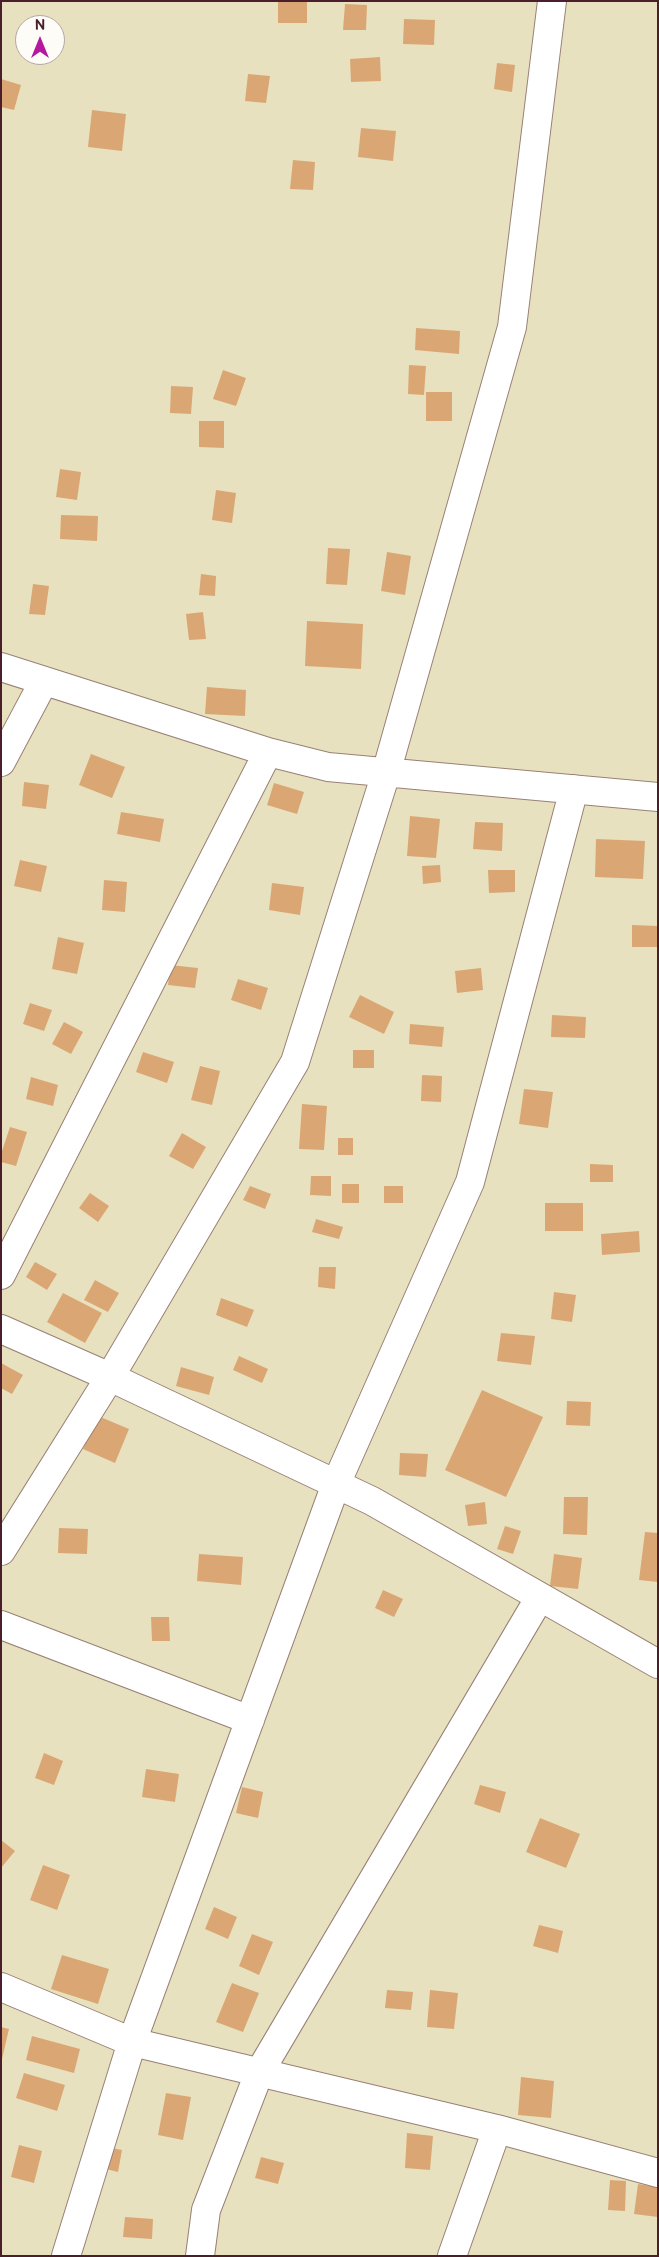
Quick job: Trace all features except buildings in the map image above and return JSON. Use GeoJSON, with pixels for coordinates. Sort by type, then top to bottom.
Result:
{"type":"FeatureCollection","features":[{"type":"Feature","properties":{"kind":"street"},"geometry":{"type":"LineString","coordinates":[[1,1551],[110,1377],[294,1062],[386,773],[512,327],[552,1]]}},
{"type":"Feature","properties":{"kind":"street"},"geometry":{"type":"LineString","coordinates":[[1,667],[268,752],[328,767],[658,797]]}},
{"type":"Feature","properties":{"kind":"street"},"geometry":{"type":"LineString","coordinates":[[1,762],[44,681]]}},
{"type":"Feature","properties":{"kind":"street"},"geometry":{"type":"LineString","coordinates":[[1,1275],[268,752]]}},
{"type":"Feature","properties":{"kind":"street"},"geometry":{"type":"LineString","coordinates":[[66,2256],[132,2042],[336,1484],[470,1182],[574,790]]}},
{"type":"Feature","properties":{"kind":"street"},"geometry":{"type":"LineString","coordinates":[[1,1329],[110,1377],[372,1501],[658,1664]]}},
{"type":"Feature","properties":{"kind":"street"},"geometry":{"type":"LineString","coordinates":[[200,2256],[206,2210],[259,2073],[540,1597]]}},
{"type":"Feature","properties":{"kind":"street"},"geometry":{"type":"LineString","coordinates":[[1,1625],[250,1720]]}},
{"type":"Feature","properties":{"kind":"street"},"geometry":{"type":"LineString","coordinates":[[1,1987],[132,2042],[497,2129],[658,2173]]}},
{"type":"Feature","properties":{"kind":"street"},"geometry":{"type":"LineString","coordinates":[[452,2256],[497,2129]]}}]}
